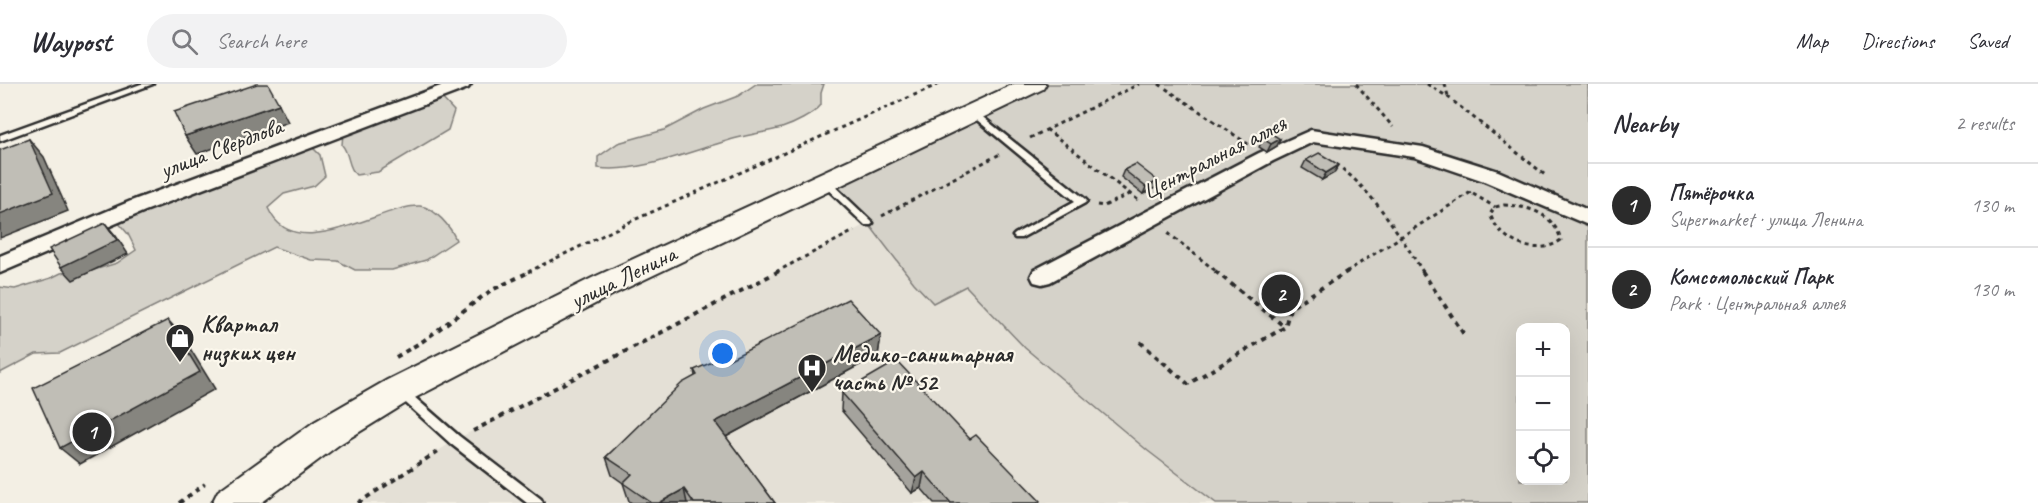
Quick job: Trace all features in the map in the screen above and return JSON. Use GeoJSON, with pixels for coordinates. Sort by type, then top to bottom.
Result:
{"type":"FeatureCollection","features":[{"type":"Feature","properties":{"kind":"main road","name":"улица Ленина"},"geometry":{"type":"LineString","coordinates":[[219,493],[399,390],[603,286],[1034,84]]}},
{"type":"Feature","properties":{"kind":"street","name":"улица Свердлова"},"geometry":{"type":"LineString","coordinates":[[0,265],[138,206],[462,84]]}},
{"type":"Feature","properties":{"kind":"street","name":"Центральная аллея"},"geometry":{"type":"LineString","coordinates":[[1042,276],[1266,157],[1311,136],[1416,151],[1491,176],[1588,218]]}},
{"type":"Feature","properties":{"kind":"lane"},"geometry":{"type":"LineString","coordinates":[[0,138],[149,84]]}},
{"type":"Feature","properties":{"kind":"lane"},"geometry":{"type":"LineString","coordinates":[[974,113],[1082,201],[1018,236]]}},
{"type":"Feature","properties":{"kind":"lane"},"geometry":{"type":"LineString","coordinates":[[824,181],[868,223]]}},
{"type":"Feature","properties":{"kind":"lane"},"geometry":{"type":"LineString","coordinates":[[399,390],[455,441],[537,503]]}},
{"type":"Feature","properties":{"kind":"path"},"geometry":{"type":"LineString","coordinates":[[394,359],[423,341],[490,291],[634,220],[939,84]]}},
{"type":"Feature","properties":{"kind":"path"},"geometry":{"type":"LineString","coordinates":[[357,503],[455,441],[1046,129],[1139,84]]}},
{"type":"Feature","properties":{"kind":"path"},"geometry":{"type":"LineString","coordinates":[[1159,84],[1266,157]]}},
{"type":"Feature","properties":{"kind":"path"},"geometry":{"type":"LineString","coordinates":[[1356,84],[1375,109],[1416,151]]}},
{"type":"Feature","properties":{"kind":"path"},"geometry":{"type":"LineString","coordinates":[[1427,84],[1448,97],[1550,179]]}},
{"type":"Feature","properties":{"kind":"path"},"geometry":{"type":"LineString","coordinates":[[1445,84],[1448,97]]}},
{"type":"Feature","properties":{"kind":"path"},"geometry":{"type":"LineString","coordinates":[[1046,129],[1130,194],[1285,327]]}},
{"type":"Feature","properties":{"kind":"path"},"geometry":{"type":"LineString","coordinates":[[1333,162],[1354,177],[1401,238],[1465,336]]}},
{"type":"Feature","properties":{"kind":"path"},"geometry":{"type":"LineString","coordinates":[[1140,342],[1188,384],[1285,327],[1290,308],[1470,193],[1491,176]]}},
{"type":"Feature","properties":{"kind":"path"},"geometry":{"type":"LineString","coordinates":[[1470,193],[1495,207],[1515,205],[1544,215],[1555,224],[1560,232],[1561,240],[1556,246],[1545,248],[1522,244],[1508,238],[1491,222],[1490,214],[1495,207]]}},
{"type":"Feature","properties":{"kind":"path"},"geometry":{"type":"LineString","coordinates":[[1082,201],[1104,206],[1130,194]]}},
{"type":"Feature","properties":{"kind":"path"},"geometry":{"type":"LineString","coordinates":[[179,503],[219,493]]}},
{"type":"Feature","properties":{"kind":"shaded area"},"geometry":{"type":"Polygon","coordinates":[[[756,84],[824,84],[821,105],[803,119],[782,128],[737,138],[649,164],[614,169],[598,168],[598,157],[618,143],[664,130],[704,109],[738,96],[756,84]]]}},
{"type":"Feature","properties":{"kind":"shaded area"},"geometry":{"type":"Polygon","coordinates":[[[1034,84],[1588,84],[1588,503],[1216,503],[1148,451],[1025,348],[966,286],[933,303],[914,283],[868,223],[824,181],[1034,84]]]}},
{"type":"Feature","properties":{"kind":"shaded area"},"geometry":{"type":"Polygon","coordinates":[[[440,96],[454,111],[448,130],[378,172],[356,175],[342,145],[343,133],[440,96]]]}},
{"type":"Feature","properties":{"kind":"shaded area"},"geometry":{"type":"Polygon","coordinates":[[[310,145],[320,155],[325,176],[314,186],[284,194],[268,208],[280,225],[297,233],[318,233],[340,229],[404,208],[420,206],[431,210],[442,219],[456,240],[426,260],[392,270],[355,270],[338,261],[311,260],[274,247],[60,353],[36,354],[0,373],[0,287],[15,289],[61,273],[84,269],[94,270],[117,263],[136,250],[128,234],[117,221],[119,208],[136,197],[310,145]]]}},
{"type":"Feature","properties":{"kind":"shaded area","name":"Медико-санитарная часть № 52"},"geometry":{"type":"Polygon","coordinates":[[[868,223],[914,283],[933,303],[966,285],[1025,348],[1148,451],[1216,503],[358,503],[455,440],[868,223]]]}},
{"type":"Feature","properties":{"kind":"building"},"geometry":{"type":"Polygon","coordinates":[[[257,84],[268,84],[279,104],[185,136],[174,112],[257,84]]]}},
{"type":"Feature","properties":{"kind":"building"},"geometry":{"type":"Polygon","coordinates":[[[1272,134],[1280,139],[1271,144],[1263,139],[1272,134]]]}},
{"type":"Feature","properties":{"kind":"building"},"geometry":{"type":"Polygon","coordinates":[[[29,139],[53,193],[0,214],[0,150],[29,139]]]}},
{"type":"Feature","properties":{"kind":"building"},"geometry":{"type":"Polygon","coordinates":[[[1319,153],[1339,165],[1326,173],[1306,160],[1319,153]]]}},
{"type":"Feature","properties":{"kind":"building"},"geometry":{"type":"Polygon","coordinates":[[[1136,164],[1158,181],[1146,187],[1124,170],[1136,164]]]}},
{"type":"Feature","properties":{"kind":"building"},"geometry":{"type":"Polygon","coordinates":[[[105,223],[117,240],[61,267],[49,249],[105,223]]]}},
{"type":"Feature","properties":{"kind":"building"},"geometry":{"type":"Polygon","coordinates":[[[848,299],[881,335],[715,422],[775,503],[694,503],[684,489],[659,503],[652,503],[623,483],[632,474],[606,457],[682,383],[697,375],[694,370],[719,359],[722,363],[848,299]]]}},
{"type":"Feature","properties":{"kind":"building"},"geometry":{"type":"Polygon","coordinates":[[[168,320],[200,372],[60,448],[33,388],[168,320]]]}},
{"type":"Feature","properties":{"kind":"building"},"geometry":{"type":"Polygon","coordinates":[[[897,361],[970,439],[976,435],[1040,501],[1037,503],[951,503],[924,472],[916,478],[842,393],[897,361]]]}},
{"type":"Feature","properties":{"kind":"place","name":"Комсомольский Парк"},"geometry":{"type":"Point","coordinates":[1281,294]}},
{"type":"Feature","properties":{"kind":"place","name":"Квартал низких цен"},"geometry":{"type":"Point","coordinates":[180,364]}},
{"type":"Feature","properties":{"kind":"place","name":"Медико-санитарная часть № 52"},"geometry":{"type":"Point","coordinates":[812,394]}},
{"type":"Feature","properties":{"kind":"place","name":"Пятёрочка"},"geometry":{"type":"Point","coordinates":[92,432]}}]}
